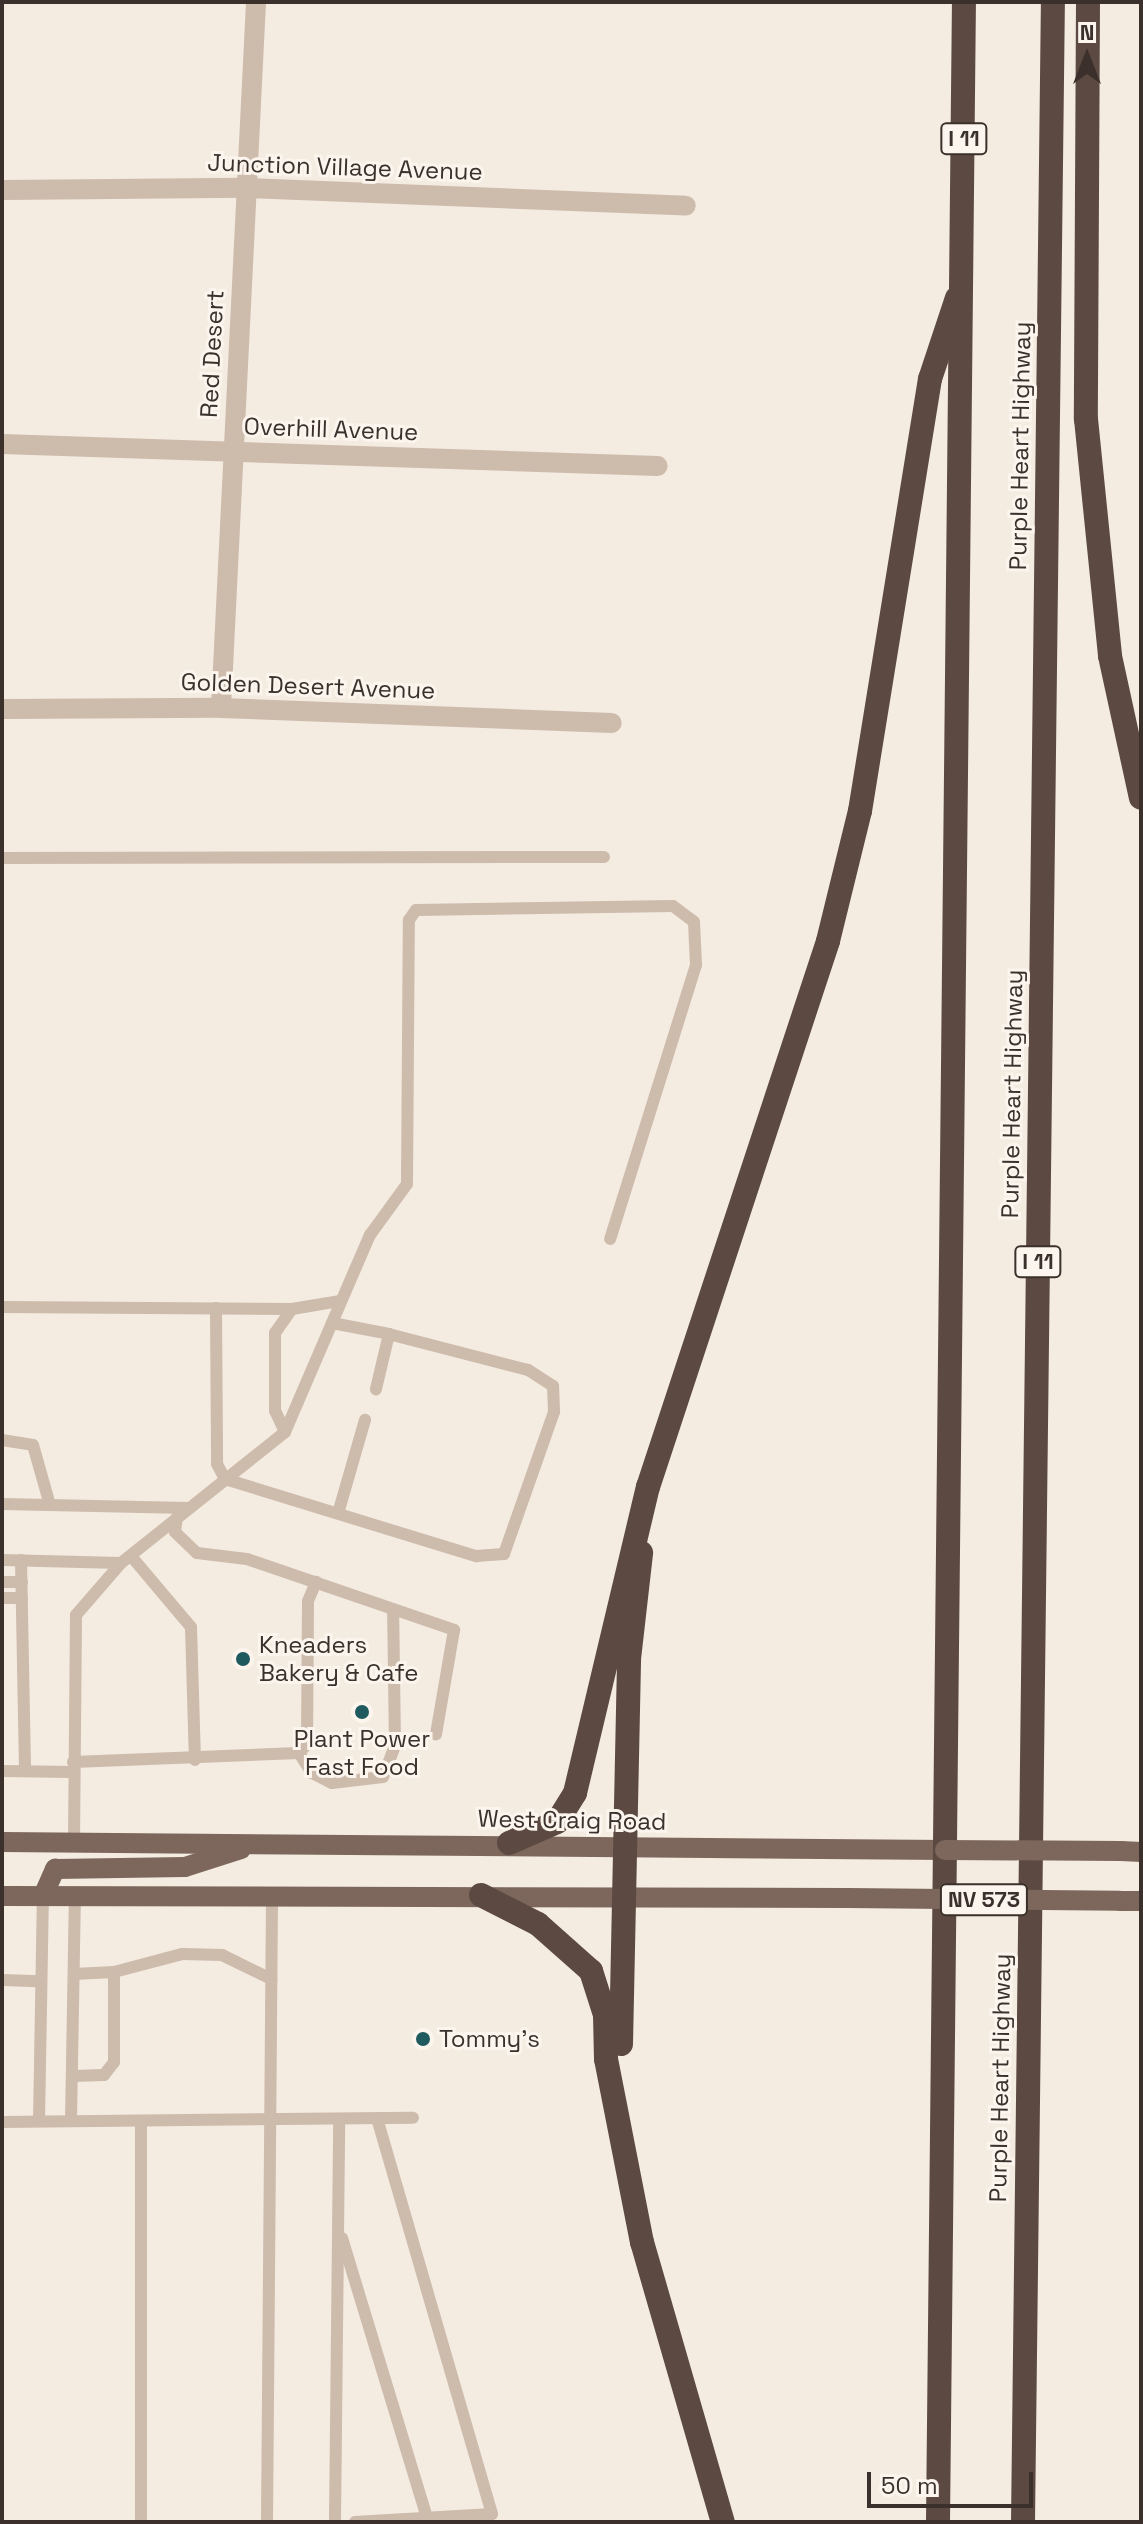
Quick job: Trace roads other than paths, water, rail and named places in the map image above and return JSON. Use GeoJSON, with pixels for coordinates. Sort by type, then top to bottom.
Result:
{"type":"FeatureCollection","features":[{"type":"Feature","properties":{"kind":"highway","name":"I 11"},"geometry":{"type":"LineString","coordinates":[[938,2522],[964,277],[964,2]]}},
{"type":"Feature","properties":{"kind":"highway","name":"Purple Heart Highway"},"geometry":{"type":"LineString","coordinates":[[1023,2522],[1053,2]]}},
{"type":"Feature","properties":{"kind":"highway"},"geometry":{"type":"LineString","coordinates":[[1088,2],[1086,419],[1110,656],[1141,798]]}},
{"type":"Feature","properties":{"kind":"highway"},"geometry":{"type":"LineString","coordinates":[[509,1843],[557,1822],[575,1793],[617,1592],[648,1487],[828,941],[863,796],[930,379],[964,277]]}},
{"type":"Feature","properties":{"kind":"highway"},"geometry":{"type":"LineString","coordinates":[[620,2127],[629,1659],[648,1487]]}},
{"type":"Feature","properties":{"kind":"highway"},"geometry":{"type":"LineString","coordinates":[[481,1895],[538,1924],[591,1971],[605,2015],[620,2127],[642,2242],[723,2522]]}},
{"type":"Feature","properties":{"kind":"main road","name":"West Craig Road"},"geometry":{"type":"LineString","coordinates":[[2,1842],[509,1843],[625,1848],[1131,1852]]}},
{"type":"Feature","properties":{"kind":"main road"},"geometry":{"type":"LineString","coordinates":[[43,1896],[55,1869],[185,1867],[259,1843]]}},
{"type":"Feature","properties":{"kind":"main road"},"geometry":{"type":"LineString","coordinates":[[2,1896],[623,1896]]}},
{"type":"Feature","properties":{"kind":"main road","name":"NV 573"},"geometry":{"type":"LineString","coordinates":[[623,1896],[1141,1901]]}},
{"type":"Feature","properties":{"kind":"street","name":"Red Desert"},"geometry":{"type":"LineString","coordinates":[[221,708],[256,2]]}},
{"type":"Feature","properties":{"kind":"street","name":"Junction Village Avenue"},"geometry":{"type":"LineString","coordinates":[[2,190],[247,188],[686,206]]}},
{"type":"Feature","properties":{"kind":"street","name":"Overhill Avenue"},"geometry":{"type":"LineString","coordinates":[[2,444],[658,466]]}},
{"type":"Feature","properties":{"kind":"street","name":"Golden Desert Avenue"},"geometry":{"type":"LineString","coordinates":[[2,709],[221,708],[612,723]]}},
{"type":"Feature","properties":{"kind":"lane"},"geometry":{"type":"LineString","coordinates":[[2,858],[604,857]]}},
{"type":"Feature","properties":{"kind":"lane"},"geometry":{"type":"LineString","coordinates":[[74,1843],[76,1615],[126,1559],[285,1432],[370,1235],[407,1184],[409,920],[416,910],[673,906],[694,922],[696,965],[610,1239]]}},
{"type":"Feature","properties":{"kind":"lane"},"geometry":{"type":"LineString","coordinates":[[2,1307],[292,1309],[340,1301]]}},
{"type":"Feature","properties":{"kind":"lane"},"geometry":{"type":"LineString","coordinates":[[216,1308],[217,1464],[225,1479],[339,1510],[476,1556],[504,1554],[554,1412],[553,1386],[544,1378],[389,1334],[332,1323]]}},
{"type":"Feature","properties":{"kind":"lane"},"geometry":{"type":"LineString","coordinates":[[285,1432],[275,1411],[275,1333],[292,1309]]}},
{"type":"Feature","properties":{"kind":"lane"},"geometry":{"type":"LineString","coordinates":[[376,1389],[389,1334]]}},
{"type":"Feature","properties":{"kind":"lane"},"geometry":{"type":"LineString","coordinates":[[339,1510],[365,1420]]}},
{"type":"Feature","properties":{"kind":"lane"},"geometry":{"type":"LineString","coordinates":[[2,1440],[33,1445],[50,1505]]}},
{"type":"Feature","properties":{"kind":"lane"},"geometry":{"type":"LineString","coordinates":[[2,1504],[188,1508]]}},
{"type":"Feature","properties":{"kind":"lane"},"geometry":{"type":"LineString","coordinates":[[177,1517],[175,1532],[197,1553],[247,1559],[454,1630],[436,1734]]}},
{"type":"Feature","properties":{"kind":"lane"},"geometry":{"type":"LineString","coordinates":[[2,1560],[126,1559],[191,1627],[195,1760]]}},
{"type":"Feature","properties":{"kind":"lane"},"geometry":{"type":"LineString","coordinates":[[21,1560],[25,1771]]}},
{"type":"Feature","properties":{"kind":"lane"},"geometry":{"type":"LineString","coordinates":[[2,1582],[22,1582]]}},
{"type":"Feature","properties":{"kind":"lane"},"geometry":{"type":"LineString","coordinates":[[2,1771],[299,1753],[307,1744],[308,1601],[316,1582]]}},
{"type":"Feature","properties":{"kind":"lane"},"geometry":{"type":"LineString","coordinates":[[2,1598],[22,1598]]}},
{"type":"Feature","properties":{"kind":"lane"},"geometry":{"type":"LineString","coordinates":[[299,1753],[312,1773],[332,1783],[383,1777],[395,1745],[393,1609]]}},
{"type":"Feature","properties":{"kind":"lane"},"geometry":{"type":"LineString","coordinates":[[71,2121],[75,1895]]}},
{"type":"Feature","properties":{"kind":"lane"},"geometry":{"type":"LineString","coordinates":[[267,2522],[272,1895]]}},
{"type":"Feature","properties":{"kind":"lane"},"geometry":{"type":"LineString","coordinates":[[39,2121],[39,1981],[43,1896]]}},
{"type":"Feature","properties":{"kind":"lane"},"geometry":{"type":"LineString","coordinates":[[74,1974],[114,1972],[182,1954],[222,1955],[271,1979]]}},
{"type":"Feature","properties":{"kind":"lane"},"geometry":{"type":"LineString","coordinates":[[72,2076],[104,2075],[114,2062],[114,1972]]}},
{"type":"Feature","properties":{"kind":"lane"},"geometry":{"type":"LineString","coordinates":[[2,1980],[39,1981]]}},
{"type":"Feature","properties":{"kind":"lane"},"geometry":{"type":"LineString","coordinates":[[2,2122],[413,2118]]}},
{"type":"Feature","properties":{"kind":"lane"},"geometry":{"type":"LineString","coordinates":[[335,2522],[339,2119]]}},
{"type":"Feature","properties":{"kind":"lane"},"geometry":{"type":"LineString","coordinates":[[355,2522],[492,2514],[377,2119]]}},
{"type":"Feature","properties":{"kind":"lane"},"geometry":{"type":"LineString","coordinates":[[141,2121],[141,2522]]}},
{"type":"Feature","properties":{"kind":"lane"},"geometry":{"type":"LineString","coordinates":[[338,2226],[427,2518]]}},
{"type":"Feature","properties":{"kind":"place","name":"Kneaders Bakery & Cafe"},"geometry":{"type":"Point","coordinates":[243,1659]}},
{"type":"Feature","properties":{"kind":"place","name":"Plant Power Fast Food"},"geometry":{"type":"Point","coordinates":[362,1712]}},
{"type":"Feature","properties":{"kind":"place","name":"Tommy’s"},"geometry":{"type":"Point","coordinates":[423,2039]}}]}
